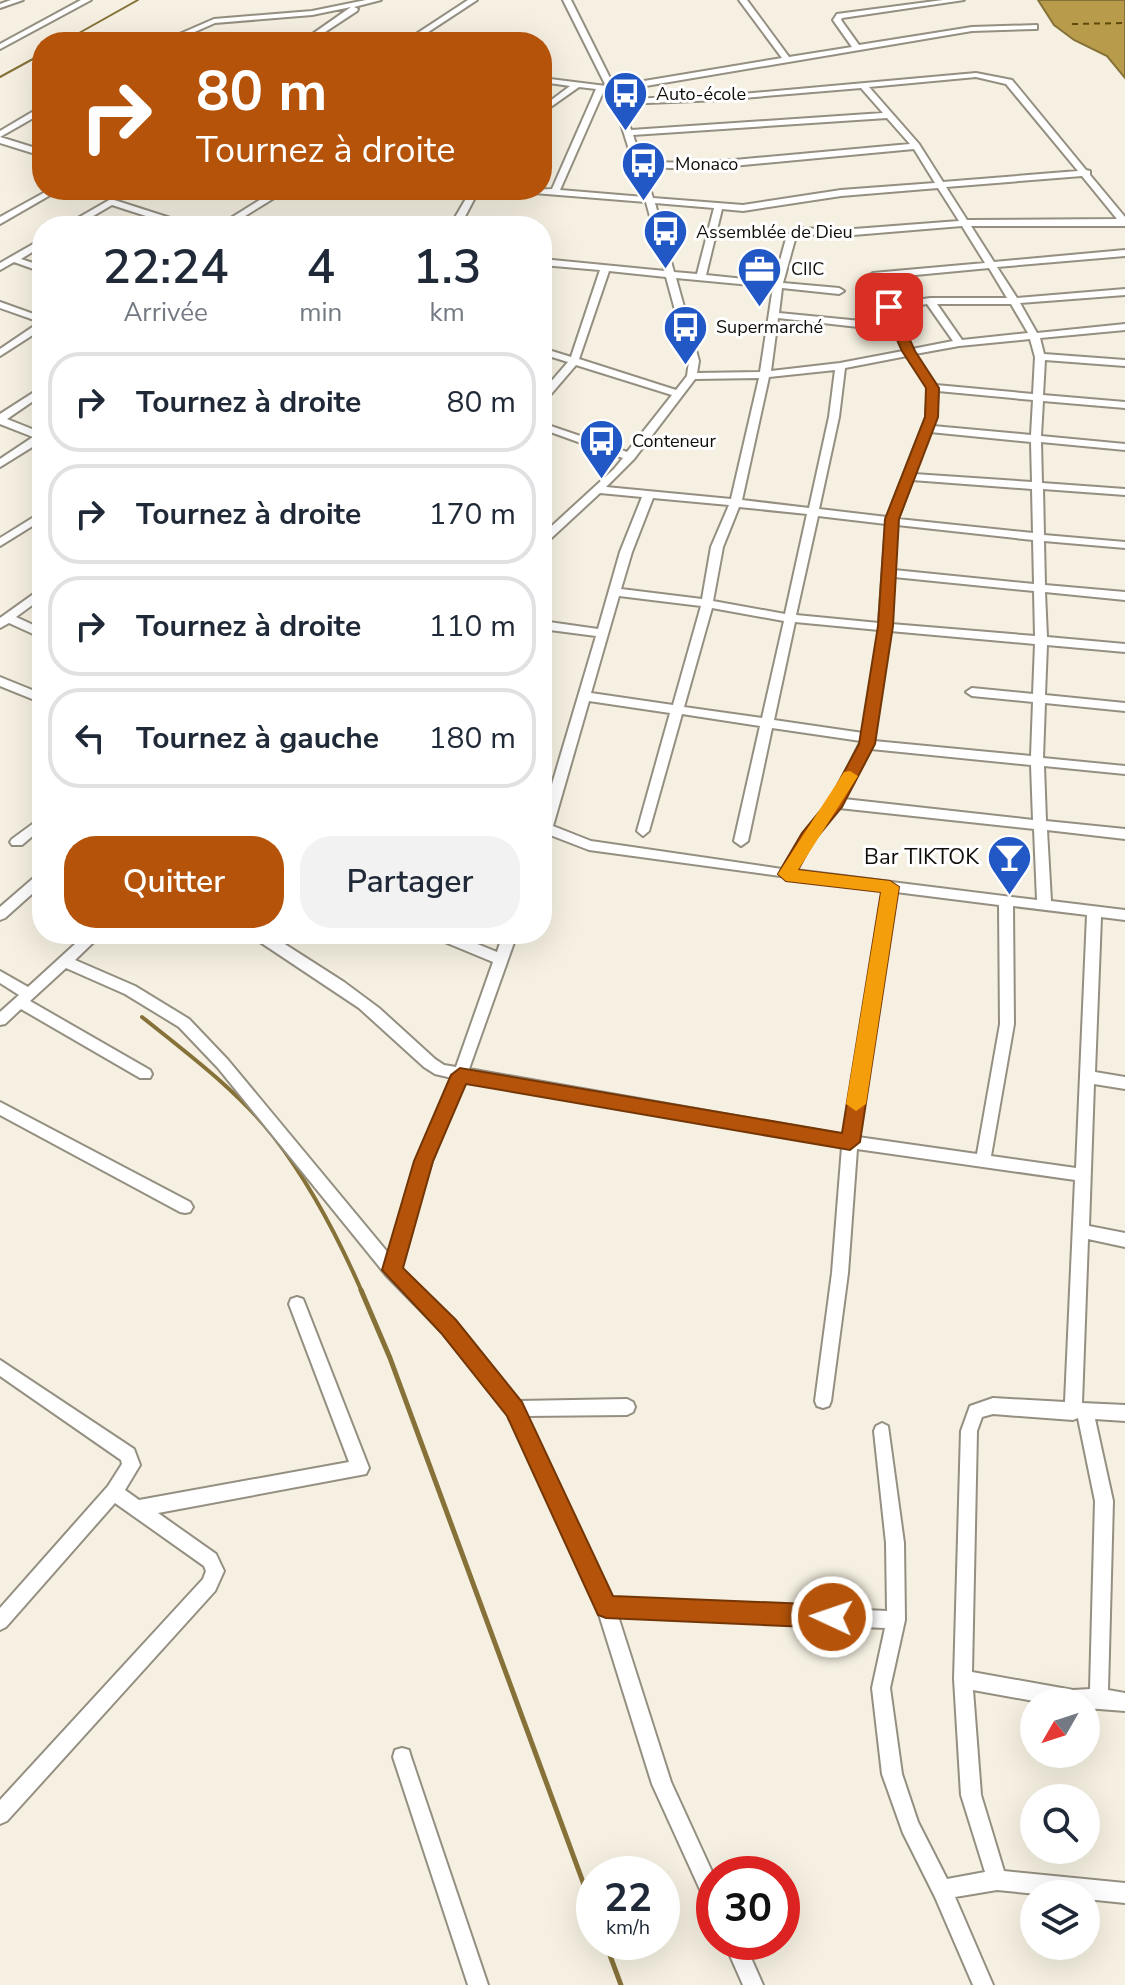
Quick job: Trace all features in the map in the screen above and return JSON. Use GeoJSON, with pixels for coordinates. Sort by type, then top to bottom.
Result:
{"type":"FeatureCollection","features":[{"type":"Feature","properties":{"kind":"street"},"geometry":{"type":"LineString","coordinates":[[0,6],[19,0]]}},
{"type":"Feature","properties":{"kind":"street"},"geometry":{"type":"LineString","coordinates":[[0,47],[87,0]]}},
{"type":"Feature","properties":{"kind":"street"},"geometry":{"type":"LineString","coordinates":[[188,32],[214,21],[312,13],[375,0]]}},
{"type":"Feature","properties":{"kind":"street"},"geometry":{"type":"LineString","coordinates":[[423,32],[473,0]]}},
{"type":"Feature","properties":{"kind":"street"},"geometry":{"type":"LineString","coordinates":[[552,532],[630,457],[692,376],[692,348],[629,133],[613,89],[567,0]]}},
{"type":"Feature","properties":{"kind":"street"},"geometry":{"type":"LineString","coordinates":[[743,0],[787,60]]}},
{"type":"Feature","properties":{"kind":"street"},"geometry":{"type":"LineString","coordinates":[[858,49],[837,20],[840,16],[902,3],[960,0]]}},
{"type":"Feature","properties":{"kind":"street"},"geometry":{"type":"LineString","coordinates":[[320,32],[361,4]]}},
{"type":"Feature","properties":{"kind":"street"},"geometry":{"type":"LineString","coordinates":[[552,81],[613,89],[972,29],[1034,27]]}},
{"type":"Feature","properties":{"kind":"street"},"geometry":{"type":"LineString","coordinates":[[618,102],[719,98],[976,75],[1001,77],[1009,82],[1087,173],[1125,222]]}},
{"type":"Feature","properties":{"kind":"street"},"geometry":{"type":"LineString","coordinates":[[552,104],[577,85]]}},
{"type":"Feature","properties":{"kind":"street"},"geometry":{"type":"LineString","coordinates":[[863,85],[916,146],[1014,301],[1035,338],[1040,357],[1036,439],[1041,641],[1037,761],[1044,904]]}},
{"type":"Feature","properties":{"kind":"street"},"geometry":{"type":"LineString","coordinates":[[555,192],[601,88]]}},
{"type":"Feature","properties":{"kind":"street"},"geometry":{"type":"LineString","coordinates":[[629,133],[887,115]]}},
{"type":"Feature","properties":{"kind":"street"},"geometry":{"type":"LineString","coordinates":[[0,137],[32,116]]}},
{"type":"Feature","properties":{"kind":"street"},"geometry":{"type":"LineString","coordinates":[[0,137],[32,149]]}},
{"type":"Feature","properties":{"kind":"street"},"geometry":{"type":"LineString","coordinates":[[638,164],[692,166],[916,146]]}},
{"type":"Feature","properties":{"kind":"street"},"geometry":{"type":"LineString","coordinates":[[552,192],[718,208],[755,207],[789,199],[1087,173]]}},
{"type":"Feature","properties":{"kind":"street"},"geometry":{"type":"LineString","coordinates":[[0,221],[37,200]]}},
{"type":"Feature","properties":{"kind":"street"},"geometry":{"type":"LineString","coordinates":[[240,216],[267,200]]}},
{"type":"Feature","properties":{"kind":"street"},"geometry":{"type":"LineString","coordinates":[[86,216],[111,202],[155,216]]}},
{"type":"Feature","properties":{"kind":"street"},"geometry":{"type":"LineString","coordinates":[[701,278],[718,208]]}},
{"type":"Feature","properties":{"kind":"street"},"geometry":{"type":"LineString","coordinates":[[643,831],[675,709],[707,605],[717,547],[736,502],[765,375],[778,285],[794,232],[841,233],[962,223],[1125,222]]}},
{"type":"Feature","properties":{"kind":"street"},"geometry":{"type":"LineString","coordinates":[[0,267],[32,248]]}},
{"type":"Feature","properties":{"kind":"street"},"geometry":{"type":"LineString","coordinates":[[873,276],[1125,253]]}},
{"type":"Feature","properties":{"kind":"street"},"geometry":{"type":"LineString","coordinates":[[13,259],[32,266]]}},
{"type":"Feature","properties":{"kind":"street"},"geometry":{"type":"LineString","coordinates":[[552,263],[839,291]]}},
{"type":"Feature","properties":{"kind":"street"},"geometry":{"type":"LineString","coordinates":[[552,386],[574,361],[605,269]]}},
{"type":"Feature","properties":{"kind":"street"},"geometry":{"type":"LineString","coordinates":[[786,874],[808,837],[836,803],[868,741],[885,626],[892,519],[917,449],[928,429],[933,388],[908,351],[891,306],[930,301],[1014,301],[1125,292]]}},
{"type":"Feature","properties":{"kind":"street"},"geometry":{"type":"LineString","coordinates":[[930,301],[959,343]]}},
{"type":"Feature","properties":{"kind":"street"},"geometry":{"type":"LineString","coordinates":[[0,305],[32,319]]}},
{"type":"Feature","properties":{"kind":"street"},"geometry":{"type":"LineString","coordinates":[[774,315],[898,328]]}},
{"type":"Feature","properties":{"kind":"street"},"geometry":{"type":"LineString","coordinates":[[692,376],[765,375],[840,366],[959,343],[1125,327]]}},
{"type":"Feature","properties":{"kind":"street"},"geometry":{"type":"LineString","coordinates":[[0,353],[32,330]]}},
{"type":"Feature","properties":{"kind":"street"},"geometry":{"type":"LineString","coordinates":[[552,354],[680,394]]}},
{"type":"Feature","properties":{"kind":"street"},"geometry":{"type":"LineString","coordinates":[[1040,357],[1125,363]]}},
{"type":"Feature","properties":{"kind":"street"},"geometry":{"type":"LineString","coordinates":[[741,841],[764,723],[834,417],[840,366]]}},
{"type":"Feature","properties":{"kind":"street"},"geometry":{"type":"LineString","coordinates":[[933,388],[1125,405]]}},
{"type":"Feature","properties":{"kind":"street"},"geometry":{"type":"LineString","coordinates":[[0,419],[32,397]]}},
{"type":"Feature","properties":{"kind":"street"},"geometry":{"type":"LineString","coordinates":[[0,419],[32,433]]}},
{"type":"Feature","properties":{"kind":"street"},"geometry":{"type":"LineString","coordinates":[[928,429],[1125,447]]}},
{"type":"Feature","properties":{"kind":"street"},"geometry":{"type":"LineString","coordinates":[[552,430],[630,457]]}},
{"type":"Feature","properties":{"kind":"street"},"geometry":{"type":"LineString","coordinates":[[0,464],[32,443]]}},
{"type":"Feature","properties":{"kind":"street"},"geometry":{"type":"LineString","coordinates":[[909,477],[1125,492]]}},
{"type":"Feature","properties":{"kind":"street"},"geometry":{"type":"LineString","coordinates":[[598,490],[811,510],[1039,539],[1125,545]]}},
{"type":"Feature","properties":{"kind":"street"},"geometry":{"type":"LineString","coordinates":[[552,802],[617,592],[626,552],[649,493]]}},
{"type":"Feature","properties":{"kind":"street"},"geometry":{"type":"LineString","coordinates":[[0,543],[32,522]]}},
{"type":"Feature","properties":{"kind":"street"},"geometry":{"type":"LineString","coordinates":[[889,573],[1125,596]]}},
{"type":"Feature","properties":{"kind":"street"},"geometry":{"type":"LineString","coordinates":[[617,592],[685,599],[788,618],[1125,648]]}},
{"type":"Feature","properties":{"kind":"street"},"geometry":{"type":"LineString","coordinates":[[4,621],[32,601]]}},
{"type":"Feature","properties":{"kind":"street"},"geometry":{"type":"LineString","coordinates":[[4,621],[32,631]]}},
{"type":"Feature","properties":{"kind":"street"},"geometry":{"type":"LineString","coordinates":[[552,626],[603,633]]}},
{"type":"Feature","properties":{"kind":"street"},"geometry":{"type":"LineString","coordinates":[[0,681],[32,695]]}},
{"type":"Feature","properties":{"kind":"street"},"geometry":{"type":"LineString","coordinates":[[972,692],[1125,707]]}},
{"type":"Feature","properties":{"kind":"street"},"geometry":{"type":"LineString","coordinates":[[584,696],[868,741],[1125,770]]}},
{"type":"Feature","properties":{"kind":"street"},"geometry":{"type":"LineString","coordinates":[[836,803],[1125,834]]}},
{"type":"Feature","properties":{"kind":"street"},"geometry":{"type":"LineString","coordinates":[[17,842],[32,829]]}},
{"type":"Feature","properties":{"kind":"street"},"geometry":{"type":"LineString","coordinates":[[552,835],[589,845],[786,874],[1125,915]]}},
{"type":"Feature","properties":{"kind":"street"},"geometry":{"type":"LineString","coordinates":[[0,915],[32,887]]}},
{"type":"Feature","properties":{"kind":"street"},"geometry":{"type":"LineString","coordinates":[[823,1401],[840,1273],[850,1142],[890,887]]}},
{"type":"Feature","properties":{"kind":"street"},"geometry":{"type":"LineString","coordinates":[[983,1161],[1007,1024],[1006,900]]}},
{"type":"Feature","properties":{"kind":"street"},"geometry":{"type":"LineString","coordinates":[[1094,911],[1082,1231],[1079,1412],[1104,1501],[1099,1688]]}},
{"type":"Feature","properties":{"kind":"street"},"geometry":{"type":"LineString","coordinates":[[0,1020],[84,944]]}},
{"type":"Feature","properties":{"kind":"street"},"geometry":{"type":"LineString","coordinates":[[274,944],[363,1003],[396,1030],[419,1056],[440,1070],[850,1142],[1084,1175]]}},
{"type":"Feature","properties":{"kind":"street"},"geometry":{"type":"LineString","coordinates":[[463,944],[501,960]]}},
{"type":"Feature","properties":{"kind":"street"},"geometry":{"type":"LineString","coordinates":[[392,1270],[424,1161],[460,1075],[507,944]]}},
{"type":"Feature","properties":{"kind":"street"},"geometry":{"type":"LineString","coordinates":[[64,961],[130,990],[184,1023],[223,1064],[392,1270],[448,1327],[514,1409],[606,1607],[662,1784],[696,1859]]}},
{"type":"Feature","properties":{"kind":"street"},"geometry":{"type":"LineString","coordinates":[[0,976],[24,998],[145,1074]]}},
{"type":"Feature","properties":{"kind":"street"},"geometry":{"type":"LineString","coordinates":[[1089,1077],[1125,1083]]}},
{"type":"Feature","properties":{"kind":"street"},"geometry":{"type":"LineString","coordinates":[[0,1108],[185,1207]]}},
{"type":"Feature","properties":{"kind":"street"},"geometry":{"type":"LineString","coordinates":[[1082,1231],[1125,1240]]}},
{"type":"Feature","properties":{"kind":"street"},"geometry":{"type":"LineString","coordinates":[[139,1508],[360,1468],[297,1304]]}},
{"type":"Feature","properties":{"kind":"street"},"geometry":{"type":"LineString","coordinates":[[0,1367],[128,1455],[131,1465],[114,1492],[0,1621]]}},
{"type":"Feature","properties":{"kind":"street"},"geometry":{"type":"LineString","coordinates":[[997,1880],[971,1795],[963,1679],[969,1431],[976,1411],[993,1406],[1125,1413]]}},
{"type":"Feature","properties":{"kind":"street"},"geometry":{"type":"LineString","coordinates":[[514,1409],[627,1407]]}},
{"type":"Feature","properties":{"kind":"street"},"geometry":{"type":"LineString","coordinates":[[882,1431],[895,1543],[896,1620],[881,1688],[892,1774],[910,1826],[983,1985]]}},
{"type":"Feature","properties":{"kind":"street"},"geometry":{"type":"LineString","coordinates":[[0,1814],[209,1585],[215,1571],[210,1560],[114,1492]]}},
{"type":"Feature","properties":{"kind":"street"},"geometry":{"type":"LineString","coordinates":[[606,1607],[896,1620]]}},
{"type":"Feature","properties":{"kind":"street"},"geometry":{"type":"LineString","coordinates":[[963,1679],[1020,1689]]}},
{"type":"Feature","properties":{"kind":"street"},"geometry":{"type":"LineString","coordinates":[[1100,1698],[1125,1702]]}},
{"type":"Feature","properties":{"kind":"street"},"geometry":{"type":"LineString","coordinates":[[402,1757],[478,1985]]}},
{"type":"Feature","properties":{"kind":"street"},"geometry":{"type":"LineString","coordinates":[[942,1890],[997,1880],[1125,1893]]}},
{"type":"Feature","properties":{"kind":"street"},"geometry":{"type":"LineString","coordinates":[[742,1960],[753,1985]]}},
{"type":"Feature","properties":{"kind":"shaded area"},"geometry":{"type":"Polygon","coordinates":[[[1038,0],[1125,0],[1125,78],[1107,56],[1074,40],[1054,25],[1038,0]]]}},
{"type":"Feature","properties":{"kind":"waterway"},"geometry":{"type":"LineString","coordinates":[[81,32],[138,0]]}},
{"type":"Feature","properties":{"kind":"waterway"},"geometry":{"type":"LineString","coordinates":[[0,77],[32,59]]}},
{"type":"Feature","properties":{"kind":"waterway"},"geometry":{"type":"LineString","coordinates":[[142,1017],[228,1088],[274,1137],[323,1212],[362,1292]]}},
{"type":"Feature","properties":{"kind":"waterway"},"geometry":{"type":"LineString","coordinates":[[361,1290],[390,1358],[576,1863]]}},
{"type":"Feature","properties":{"kind":"waterway"},"geometry":{"type":"LineString","coordinates":[[612,1960],[621,1985]]}},
{"type":"Feature","properties":{"kind":"ferry route"},"geometry":{"type":"LineString","coordinates":[[1072,24],[1125,23]]}},
{"type":"Feature","properties":{"kind":"slow traffic"},"geometry":{"type":"LineString","coordinates":[[850,776],[836,803],[808,837],[786,874],[890,887],[856,1104]]}},
{"type":"Feature","properties":{"kind":"place","name":"Auto-école"},"geometry":{"type":"Point","coordinates":[625,133]}},
{"type":"Feature","properties":{"kind":"place","name":"Monaco"},"geometry":{"type":"Point","coordinates":[644,203]}},
{"type":"Feature","properties":{"kind":"place","name":"Assemblée de Dieu"},"geometry":{"type":"Point","coordinates":[665,271]}},
{"type":"Feature","properties":{"kind":"place","name":"CIIC"},"geometry":{"type":"Point","coordinates":[760,308]}},
{"type":"Feature","properties":{"kind":"place","name":"Supermarché"},"geometry":{"type":"Point","coordinates":[685,366]}},
{"type":"Feature","properties":{"kind":"place","name":"Conteneur"},"geometry":{"type":"Point","coordinates":[601,480]}},
{"type":"Feature","properties":{"kind":"place","name":"Bar TIKTOK"},"geometry":{"type":"Point","coordinates":[1010,896]}},
{"type":"Feature","properties":{"kind":"route"},"geometry":{"type":"LineString","coordinates":[[832,1617],[606,1607],[514,1409],[448,1327],[392,1270],[424,1161],[460,1075],[850,1142],[890,887],[786,874],[808,837],[836,803],[867,744],[885,626],[892,519],[931,417],[933,388],[908,351],[889,307]]}}]}
